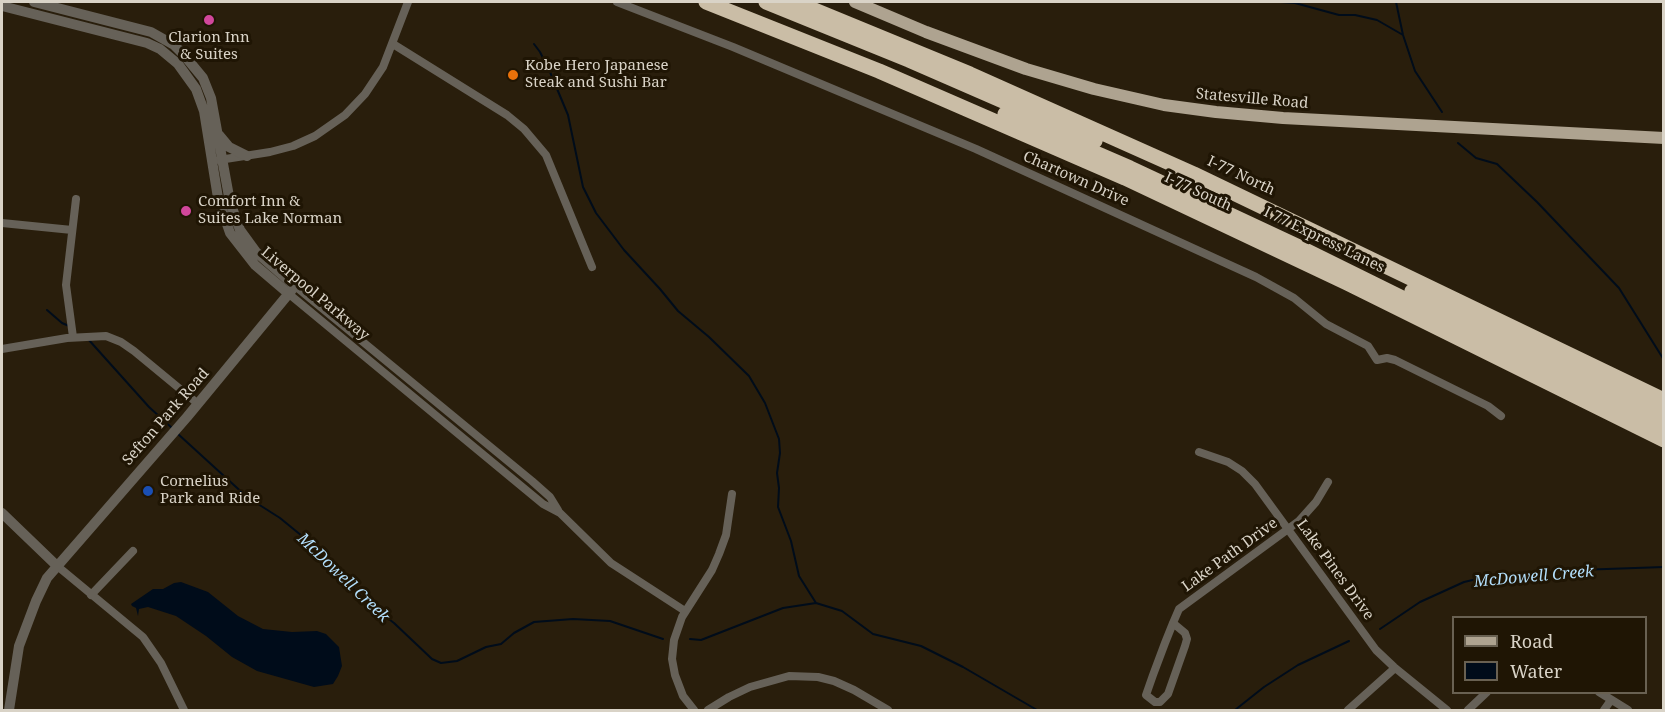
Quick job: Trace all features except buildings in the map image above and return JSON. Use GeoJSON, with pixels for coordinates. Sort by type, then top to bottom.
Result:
{"type":"FeatureCollection","features":[{"type":"Feature","properties":{"kind":"highway","name":"I-77 South"},"geometry":{"type":"LineString","coordinates":[[706,2],[809,42],[1032,137],[1218,221],[1664,440]]}},
{"type":"Feature","properties":{"kind":"highway","name":"I 77 Express Lanes"},"geometry":{"type":"LineString","coordinates":[[730,2],[940,86],[1092,152],[1297,246],[1664,427]]}},
{"type":"Feature","properties":{"kind":"highway","name":"I 77 Express Lanes"},"geometry":{"type":"LineString","coordinates":[[766,2],[984,92],[1171,176],[1664,413]]}},
{"type":"Feature","properties":{"kind":"highway","name":"I-77 North"},"geometry":{"type":"LineString","coordinates":[[795,2],[913,50],[1101,132],[1306,227],[1664,400]]}},
{"type":"Feature","properties":{"kind":"highway"},"geometry":{"type":"LineString","coordinates":[[1101,132],[1171,176]]}},
{"type":"Feature","properties":{"kind":"highway"},"geometry":{"type":"LineString","coordinates":[[1372,295],[1456,324]]}},
{"type":"Feature","properties":{"kind":"main road","name":"Statesville Road"},"geometry":{"type":"LineString","coordinates":[[855,2],[926,32],[1026,69],[1094,90],[1164,105],[1262,117],[1664,138]]}},
{"type":"Feature","properties":{"kind":"street","name":"Liverpool Parkway"},"geometry":{"type":"LineString","coordinates":[[34,2],[143,29],[174,45],[192,63],[207,87],[215,111],[219,135],[218,160]]}},
{"type":"Feature","properties":{"kind":"street"},"geometry":{"type":"LineString","coordinates":[[218,160],[293,146],[338,122],[365,94],[383,67],[408,2]]}},
{"type":"Feature","properties":{"kind":"street","name":"Chartown Drive"},"geometry":{"type":"LineString","coordinates":[[617,2],[733,47],[954,139],[1088,198],[1256,277],[1294,298],[1326,324],[1368,346],[1377,360],[1386,358],[1395,360],[1488,406],[1501,416]]}},
{"type":"Feature","properties":{"kind":"street","name":"Liverpool Parkway"},"geometry":{"type":"LineString","coordinates":[[2,6],[147,43],[167,54],[184,71],[199,96],[240,230],[256,252],[292,290],[532,481],[550,497],[560,513],[617,567],[686,611]]}},
{"type":"Feature","properties":{"kind":"street"},"geometry":{"type":"LineString","coordinates":[[393,44],[507,115],[524,129],[546,155],[592,267]]}},
{"type":"Feature","properties":{"kind":"street"},"geometry":{"type":"LineString","coordinates":[[219,135],[229,147],[247,156]]}},
{"type":"Feature","properties":{"kind":"street"},"geometry":{"type":"LineString","coordinates":[[73,337],[66,285],[76,199]]}},
{"type":"Feature","properties":{"kind":"street"},"geometry":{"type":"LineString","coordinates":[[2,223],[72,230]]}},
{"type":"Feature","properties":{"kind":"street","name":"Sefton Park Road"},"geometry":{"type":"LineString","coordinates":[[9,711],[15,664],[25,629],[42,588],[56,565],[197,404],[292,290]]}},
{"type":"Feature","properties":{"kind":"street"},"geometry":{"type":"LineString","coordinates":[[2,349],[73,337],[106,336],[121,342],[197,404]]}},
{"type":"Feature","properties":{"kind":"street","name":"Lake Pines Drive"},"geometry":{"type":"LineString","coordinates":[[1199,452],[1228,462],[1242,471],[1255,484],[1376,650],[1395,668],[1442,704],[1447,711]]}},
{"type":"Feature","properties":{"kind":"street","name":"Lake Path Drive"},"geometry":{"type":"LineString","coordinates":[[1173,623],[1185,633],[1187,639],[1168,694],[1164,700],[1155,702],[1146,695],[1173,623],[1179,609],[1289,530],[1316,502],[1328,483]]}},
{"type":"Feature","properties":{"kind":"street"},"geometry":{"type":"LineString","coordinates":[[694,711],[679,686],[672,659],[674,640],[686,611],[712,570],[719,554],[726,535],[732,494]]}},
{"type":"Feature","properties":{"kind":"street"},"geometry":{"type":"LineString","coordinates":[[2,513],[56,565],[91,595],[106,604],[143,637],[161,663],[184,711]]}},
{"type":"Feature","properties":{"kind":"street"},"geometry":{"type":"LineString","coordinates":[[91,595],[133,551]]}},
{"type":"Feature","properties":{"kind":"street"},"geometry":{"type":"LineString","coordinates":[[1348,711],[1395,668]]}},
{"type":"Feature","properties":{"kind":"street"},"geometry":{"type":"LineString","coordinates":[[708,711],[750,687],[789,676],[818,677],[834,681],[854,690],[888,711]]}},
{"type":"Feature","properties":{"kind":"street"},"geometry":{"type":"LineString","coordinates":[[1468,711],[1486,694]]}},
{"type":"Feature","properties":{"kind":"street"},"geometry":{"type":"LineString","coordinates":[[1601,694],[1628,711]]}},
{"type":"Feature","properties":{"kind":"street"},"geometry":{"type":"LineString","coordinates":[[1605,711],[1611,700]]}},
{"type":"Feature","properties":{"kind":"water"},"geometry":{"type":"Polygon","coordinates":[[[181,582],[208,592],[238,616],[263,629],[292,632],[317,631],[326,634],[339,647],[342,666],[333,684],[314,687],[257,671],[232,657],[176,616],[148,607],[139,609],[138,616],[136,608],[131,604],[153,589],[163,589],[181,582]]]}},
{"type":"Feature","properties":{"kind":"waterway"},"geometry":{"type":"LineString","coordinates":[[1281,2],[1295,3],[1339,15],[1355,15],[1377,20],[1403,35]]}},
{"type":"Feature","properties":{"kind":"waterway"},"geometry":{"type":"LineString","coordinates":[[1396,2],[1403,35],[1415,71],[1442,112]]}},
{"type":"Feature","properties":{"kind":"waterway"},"geometry":{"type":"LineString","coordinates":[[534,44],[550,72],[568,115],[583,187],[596,213],[624,250],[678,311],[749,376],[765,403],[779,439],[778,507],[791,541],[799,576],[816,603]]}},
{"type":"Feature","properties":{"kind":"waterway"},"geometry":{"type":"LineString","coordinates":[[1458,143],[1476,158],[1497,164],[1537,202],[1619,288],[1664,360]]}},
{"type":"Feature","properties":{"kind":"waterway","name":"McDowell Creek"},"geometry":{"type":"LineString","coordinates":[[47,310],[69,326]]}},
{"type":"Feature","properties":{"kind":"waterway","name":"McDowell Creek"},"geometry":{"type":"LineString","coordinates":[[88,339],[149,407],[172,428]]}},
{"type":"Feature","properties":{"kind":"waterway","name":"McDowell Creek"},"geometry":{"type":"LineString","coordinates":[[178,434],[247,497],[280,518],[313,545],[364,600],[394,623],[432,659],[441,663],[457,661],[486,647],[501,644],[514,633],[534,622],[573,619],[610,621],[663,639]]}},
{"type":"Feature","properties":{"kind":"waterway","name":"McDowell Creek"},"geometry":{"type":"LineString","coordinates":[[1380,629],[1420,602],[1464,582],[1477,579],[1578,570],[1664,567]]}},
{"type":"Feature","properties":{"kind":"waterway","name":"McDowell Creek"},"geometry":{"type":"LineString","coordinates":[[690,639],[701,640],[783,608],[816,603],[842,611],[873,634],[921,646],[963,667],[1037,710]]}},
{"type":"Feature","properties":{"kind":"waterway","name":"McDowell Creek"},"geometry":{"type":"LineString","coordinates":[[1235,710],[1264,687],[1298,665],[1349,641]]}},
{"type":"Feature","properties":{"kind":"place","name":"Clarion Inn & Suites"},"geometry":{"type":"Point","coordinates":[209,20]}},
{"type":"Feature","properties":{"kind":"place","name":"Kobe Hero Japanese Steak and Sushi Bar"},"geometry":{"type":"Point","coordinates":[513,75]}},
{"type":"Feature","properties":{"kind":"place","name":"Comfort Inn & Suites Lake Norman"},"geometry":{"type":"Point","coordinates":[186,211]}},
{"type":"Feature","properties":{"kind":"place","name":"Cornelius Park and Ride"},"geometry":{"type":"Point","coordinates":[148,491]}}]}
